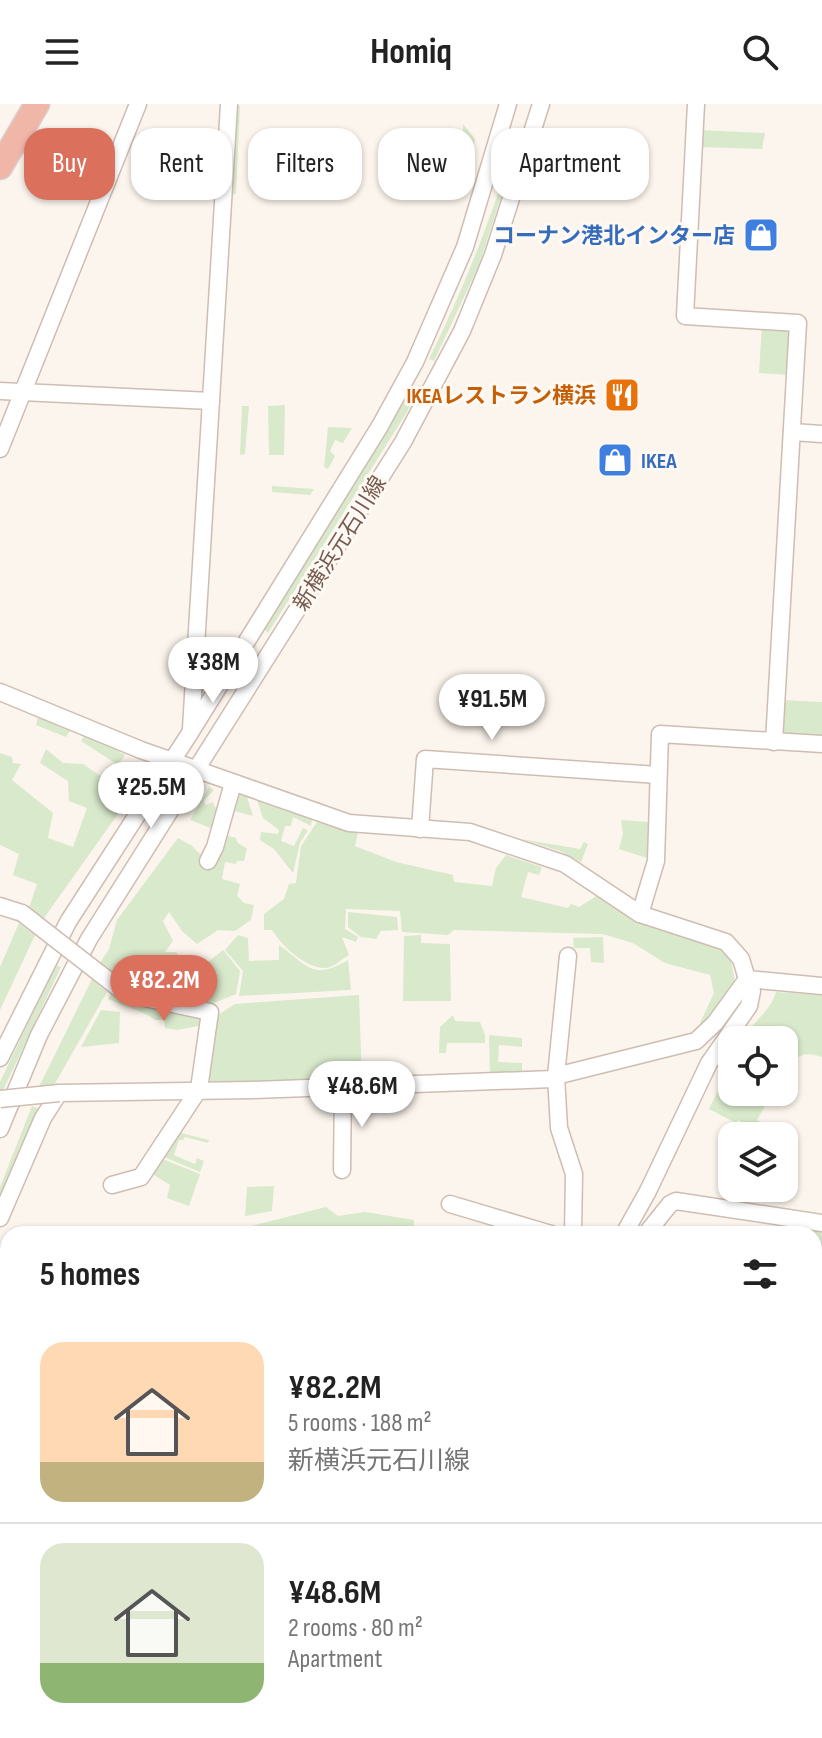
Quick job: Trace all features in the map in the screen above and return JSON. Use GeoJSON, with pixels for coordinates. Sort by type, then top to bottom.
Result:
{"type":"FeatureCollection","features":[{"type":"Feature","properties":{"kind":"highway"},"geometry":{"type":"LineString","coordinates":[[0,141],[21,104]]}},
{"type":"Feature","properties":{"kind":"highway"},"geometry":{"type":"LineString","coordinates":[[0,167],[37,104]]}},
{"type":"Feature","properties":{"kind":"street"},"geometry":{"type":"LineString","coordinates":[[0,449],[138,104]]}},
{"type":"Feature","properties":{"kind":"street"},"geometry":{"type":"LineString","coordinates":[[190,733],[229,104]]}},
{"type":"Feature","properties":{"kind":"street","name":"新横浜元石川線"},"geometry":{"type":"LineString","coordinates":[[0,1058],[68,922],[190,733],[380,426],[415,362],[465,247],[508,104]]}},
{"type":"Feature","properties":{"kind":"street","name":"新横浜元石川線"},"geometry":{"type":"LineString","coordinates":[[0,1129],[39,1035],[89,939],[403,442],[441,374],[493,255],[541,104]]}},
{"type":"Feature","properties":{"kind":"street"},"geometry":{"type":"LineString","coordinates":[[696,104],[685,316],[798,323],[774,742]]}},
{"type":"Feature","properties":{"kind":"street"},"geometry":{"type":"LineString","coordinates":[[0,391],[211,401]]}},
{"type":"Feature","properties":{"kind":"street"},"geometry":{"type":"LineString","coordinates":[[792,432],[822,434]]}},
{"type":"Feature","properties":{"kind":"street"},"geometry":{"type":"LineString","coordinates":[[0,692],[171,761],[349,823],[470,832],[493,837],[565,864],[640,914],[726,942],[741,959],[752,991],[749,1006],[709,1063],[628,1226]]}},
{"type":"Feature","properties":{"kind":"street"},"geometry":{"type":"LineString","coordinates":[[640,914],[656,861],[660,734],[822,744]]}},
{"type":"Feature","properties":{"kind":"street"},"geometry":{"type":"LineString","coordinates":[[420,829],[425,759],[658,775]]}},
{"type":"Feature","properties":{"kind":"street"},"geometry":{"type":"LineString","coordinates":[[208,861],[233,783]]}},
{"type":"Feature","properties":{"kind":"street"},"geometry":{"type":"LineString","coordinates":[[0,906],[22,913],[126,994],[210,1012],[199,1089],[141,1177],[112,1185]]}},
{"type":"Feature","properties":{"kind":"street"},"geometry":{"type":"LineString","coordinates":[[568,956],[556,1076],[559,1128],[574,1174],[573,1226]]}},
{"type":"Feature","properties":{"kind":"street"},"geometry":{"type":"LineString","coordinates":[[747,979],[822,986]]}},
{"type":"Feature","properties":{"kind":"street"},"geometry":{"type":"LineString","coordinates":[[0,1099],[59,1093],[553,1079],[696,1041],[715,1023],[747,979]]}},
{"type":"Feature","properties":{"kind":"street"},"geometry":{"type":"LineString","coordinates":[[342,1170],[343,1087]]}},
{"type":"Feature","properties":{"kind":"street"},"geometry":{"type":"LineString","coordinates":[[0,1218],[43,1118],[59,1093]]}},
{"type":"Feature","properties":{"kind":"street"},"geometry":{"type":"LineString","coordinates":[[652,1226],[676,1201],[822,1223]]}},
{"type":"Feature","properties":{"kind":"street"},"geometry":{"type":"LineString","coordinates":[[450,1204],[524,1226]]}},
{"type":"Feature","properties":{"kind":"green space"},"geometry":{"type":"Polygon","coordinates":[[[234,106],[240,106],[236,194],[232,195],[234,106]]]}},
{"type":"Feature","properties":{"kind":"green space"},"geometry":{"type":"Polygon","coordinates":[[[699,130],[765,133],[762,149],[700,147],[699,130]]]}},
{"type":"Feature","properties":{"kind":"green space"},"geometry":{"type":"Polygon","coordinates":[[[496,200],[500,200],[479,265],[434,361],[429,359],[454,306],[496,200]]]}},
{"type":"Feature","properties":{"kind":"green space"},"geometry":{"type":"Polygon","coordinates":[[[762,325],[793,327],[791,375],[759,373],[762,325]]]}},
{"type":"Feature","properties":{"kind":"green space"},"geometry":{"type":"Polygon","coordinates":[[[412,388],[418,391],[407,412],[268,633],[264,629],[412,388]]]}},
{"type":"Feature","properties":{"kind":"green space"},"geometry":{"type":"Polygon","coordinates":[[[285,405],[284,455],[269,455],[268,406],[285,405]]]}},
{"type":"Feature","properties":{"kind":"green space"},"geometry":{"type":"Polygon","coordinates":[[[242,406],[249,406],[245,454],[240,455],[242,406]]]}},
{"type":"Feature","properties":{"kind":"green space"},"geometry":{"type":"Polygon","coordinates":[[[328,427],[352,428],[343,443],[335,440],[330,451],[335,456],[328,469],[324,467],[328,427]]]}},
{"type":"Feature","properties":{"kind":"green space"},"geometry":{"type":"Polygon","coordinates":[[[272,486],[314,489],[310,495],[272,492],[272,486]]]}},
{"type":"Feature","properties":{"kind":"green space"},"geometry":{"type":"Polygon","coordinates":[[[783,700],[822,702],[822,740],[780,733],[783,700]]]}},
{"type":"Feature","properties":{"kind":"green space"},"geometry":{"type":"Polygon","coordinates":[[[38,717],[70,731],[66,737],[36,725],[38,717]]]}},
{"type":"Feature","properties":{"kind":"green space"},"geometry":{"type":"Polygon","coordinates":[[[84,736],[125,755],[118,765],[81,741],[84,736]]]}},
{"type":"Feature","properties":{"kind":"green space"},"geometry":{"type":"Polygon","coordinates":[[[46,749],[63,763],[83,764],[105,779],[118,776],[142,780],[44,918],[29,908],[37,884],[13,875],[19,854],[0,845],[0,753],[12,757],[13,763],[21,764],[12,780],[53,813],[48,838],[73,847],[87,808],[69,801],[68,781],[40,763],[46,749]]]}},
{"type":"Feature","properties":{"kind":"green space"},"geometry":{"type":"Polygon","coordinates":[[[209,787],[214,790],[204,800],[205,805],[213,802],[215,807],[223,806],[216,830],[190,820],[209,787]]]}},
{"type":"Feature","properties":{"kind":"green space"},"geometry":{"type":"Polygon","coordinates":[[[235,794],[247,797],[253,816],[231,810],[235,794]]]}},
{"type":"Feature","properties":{"kind":"green space"},"geometry":{"type":"Polygon","coordinates":[[[257,800],[312,819],[311,826],[293,817],[291,826],[285,826],[281,841],[294,846],[303,828],[308,830],[300,843],[293,873],[274,849],[260,840],[261,832],[278,834],[279,830],[263,818],[257,800]]]}},
{"type":"Feature","properties":{"kind":"green space"},"geometry":{"type":"Polygon","coordinates":[[[621,820],[648,822],[647,858],[619,849],[623,834],[621,820]]]}},
{"type":"Feature","properties":{"kind":"green space"},"geometry":{"type":"Polygon","coordinates":[[[317,822],[358,833],[355,846],[396,862],[453,875],[454,882],[492,886],[496,868],[506,855],[542,867],[539,875],[528,872],[521,897],[568,908],[571,904],[579,907],[598,895],[634,921],[716,946],[731,960],[735,982],[705,1025],[700,1023],[714,993],[710,975],[665,963],[633,943],[602,934],[454,930],[448,935],[402,932],[400,911],[346,909],[345,929],[358,937],[356,942],[342,937],[349,955],[326,968],[311,965],[288,949],[272,930],[264,930],[264,914],[284,899],[289,884],[296,883],[301,846],[317,822]]]}},
{"type":"Feature","properties":{"kind":"green space"},"geometry":{"type":"Polygon","coordinates":[[[225,835],[236,838],[247,849],[244,861],[237,861],[236,864],[225,862],[222,879],[240,884],[237,896],[244,903],[254,905],[251,920],[235,931],[218,930],[197,944],[182,931],[169,912],[163,921],[173,941],[165,952],[176,952],[188,965],[207,963],[223,950],[240,971],[236,994],[209,1005],[198,1026],[177,1030],[165,1028],[164,1020],[155,1020],[108,999],[118,981],[100,963],[109,949],[117,920],[178,838],[192,846],[210,864],[225,835]]]}},
{"type":"Feature","properties":{"kind":"green space"},"geometry":{"type":"Polygon","coordinates":[[[521,839],[580,849],[584,842],[588,844],[581,862],[560,851],[521,839]]]}},
{"type":"Feature","properties":{"kind":"green space"},"geometry":{"type":"Polygon","coordinates":[[[348,912],[397,917],[398,930],[381,931],[376,939],[361,937],[348,927],[348,912]]]}},
{"type":"Feature","properties":{"kind":"green space"},"geometry":{"type":"Polygon","coordinates":[[[19,923],[35,935],[0,1010],[0,967],[19,923]]]}},
{"type":"Feature","properties":{"kind":"green space"},"geometry":{"type":"Polygon","coordinates":[[[238,935],[248,938],[249,961],[279,960],[279,945],[304,965],[318,970],[348,960],[351,990],[239,996],[243,971],[225,950],[238,935]]]}},
{"type":"Feature","properties":{"kind":"green space"},"geometry":{"type":"Polygon","coordinates":[[[421,935],[421,943],[450,944],[451,1001],[403,1001],[404,936],[421,935]]]}},
{"type":"Feature","properties":{"kind":"green space"},"geometry":{"type":"Polygon","coordinates":[[[603,937],[604,963],[591,962],[590,948],[574,948],[573,938],[603,937]]]}},
{"type":"Feature","properties":{"kind":"green space"},"geometry":{"type":"Polygon","coordinates":[[[56,965],[61,967],[0,1097],[0,1082],[56,965]]]}},
{"type":"Feature","properties":{"kind":"green space"},"geometry":{"type":"Polygon","coordinates":[[[92,979],[107,992],[53,1087],[38,1089],[92,979]]]}},
{"type":"Feature","properties":{"kind":"green space"},"geometry":{"type":"Polygon","coordinates":[[[776,992],[822,995],[822,1057],[809,1054],[798,1058],[798,1026],[752,1026],[770,1006],[776,992]]]}},
{"type":"Feature","properties":{"kind":"green space"},"geometry":{"type":"Polygon","coordinates":[[[359,995],[362,1081],[209,1084],[218,1015],[235,1004],[359,995]]]}},
{"type":"Feature","properties":{"kind":"green space"},"geometry":{"type":"Polygon","coordinates":[[[101,1010],[120,1012],[119,1043],[81,1047],[101,1010]]]}},
{"type":"Feature","properties":{"kind":"green space"},"geometry":{"type":"Polygon","coordinates":[[[453,1015],[455,1021],[480,1022],[485,1043],[447,1043],[446,1053],[439,1053],[440,1027],[453,1015]]]}},
{"type":"Feature","properties":{"kind":"green space"},"geometry":{"type":"Polygon","coordinates":[[[489,1035],[522,1038],[522,1047],[499,1045],[498,1062],[522,1063],[522,1076],[490,1077],[489,1035]]]}},
{"type":"Feature","properties":{"kind":"green space"},"geometry":{"type":"Polygon","coordinates":[[[718,1091],[718,1106],[765,1106],[757,1120],[761,1122],[734,1122],[709,1109],[718,1091]]]}},
{"type":"Feature","properties":{"kind":"green space"},"geometry":{"type":"Polygon","coordinates":[[[32,1106],[42,1110],[0,1207],[0,1187],[32,1106]]]}},
{"type":"Feature","properties":{"kind":"green space"},"geometry":{"type":"Polygon","coordinates":[[[177,1132],[209,1140],[208,1143],[185,1137],[179,1140],[174,1155],[195,1164],[197,1158],[204,1161],[200,1172],[164,1157],[177,1132]]]}},
{"type":"Feature","properties":{"kind":"green space"},"geometry":{"type":"Polygon","coordinates":[[[160,1158],[200,1174],[189,1206],[167,1198],[170,1185],[151,1173],[160,1158]]]}},
{"type":"Feature","properties":{"kind":"green space"},"geometry":{"type":"Polygon","coordinates":[[[274,1186],[272,1211],[245,1216],[247,1187],[274,1186]]]}},
{"type":"Feature","properties":{"kind":"green space"},"geometry":{"type":"Polygon","coordinates":[[[326,1207],[338,1216],[365,1212],[414,1220],[414,1226],[251,1226],[326,1207]]]}},
{"type":"Feature","properties":{"kind":"green space"},"geometry":{"type":"Polygon","coordinates":[[[799,1221],[822,1226],[798,1226],[799,1221]]]}},
{"type":"Feature","properties":{"kind":"place","name":"コーナン港北インター店"},"geometry":{"type":"Point","coordinates":[761,235]}},
{"type":"Feature","properties":{"kind":"place","name":"IKEAレストラン横浜"},"geometry":{"type":"Point","coordinates":[622,395]}},
{"type":"Feature","properties":{"kind":"place","name":"IKEA"},"geometry":{"type":"Point","coordinates":[615,460]}}]}
